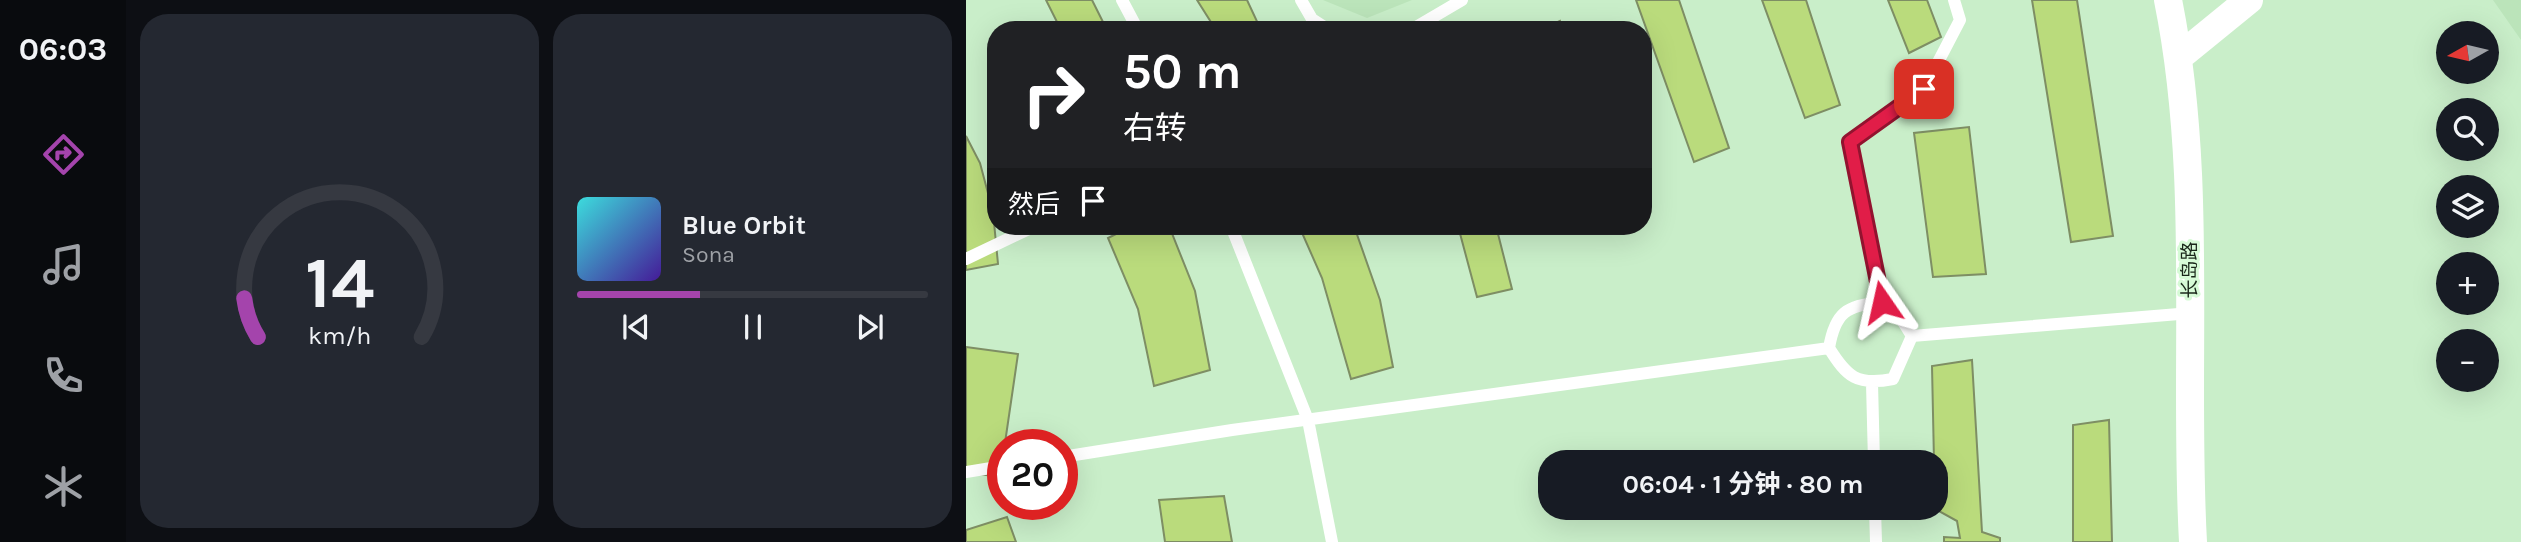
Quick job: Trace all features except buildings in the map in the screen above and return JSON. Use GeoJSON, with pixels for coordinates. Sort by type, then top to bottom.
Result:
{"type":"FeatureCollection","features":[{"type":"Feature","properties":{"kind":"street","name":"长岛路"},"geometry":{"type":"LineString","coordinates":[[2168,0],[2179,57],[2190,229],[2193,542]]}},
{"type":"Feature","properties":{"kind":"street"},"geometry":{"type":"LineString","coordinates":[[2179,57],[2249,0]]}},
{"type":"Feature","properties":{"kind":"lane"},"geometry":{"type":"LineString","coordinates":[[1122,0],[1133,21]]}},
{"type":"Feature","properties":{"kind":"lane"},"geometry":{"type":"LineString","coordinates":[[1301,0],[1315,21]]}},
{"type":"Feature","properties":{"kind":"lane"},"geometry":{"type":"LineString","coordinates":[[1427,21],[1462,0]]}},
{"type":"Feature","properties":{"kind":"lane"},"geometry":{"type":"LineString","coordinates":[[1912,336],[1900,317],[1882,302],[1850,142],[1924,89],[1960,20],[1954,0]]}},
{"type":"Feature","properties":{"kind":"lane"},"geometry":{"type":"LineString","coordinates":[[966,259],[1016,235]]}},
{"type":"Feature","properties":{"kind":"lane"},"geometry":{"type":"LineString","coordinates":[[1235,235],[1308,420],[1332,542]]}},
{"type":"Feature","properties":{"kind":"lane"},"geometry":{"type":"LineString","coordinates":[[1882,302],[1854,305],[1833,324],[1829,348],[1845,374],[1872,383],[1893,379],[1912,336]]}},
{"type":"Feature","properties":{"kind":"lane"},"geometry":{"type":"LineString","coordinates":[[1912,336],[2191,313]]}},
{"type":"Feature","properties":{"kind":"lane"},"geometry":{"type":"LineString","coordinates":[[1078,455],[1829,348]]}},
{"type":"Feature","properties":{"kind":"lane"},"geometry":{"type":"LineString","coordinates":[[1872,383],[1874,450]]}},
{"type":"Feature","properties":{"kind":"lane"},"geometry":{"type":"LineString","coordinates":[[966,472],[987,469]]}},
{"type":"Feature","properties":{"kind":"lane"},"geometry":{"type":"LineString","coordinates":[[1875,520],[1876,542]]}},
{"type":"Feature","properties":{"kind":"shaded area"},"geometry":{"type":"Polygon","coordinates":[[[1323,0],[1412,0],[1367,18],[1323,0]]]}},
{"type":"Feature","properties":{"kind":"shaded area"},"geometry":{"type":"Polygon","coordinates":[[[2493,0],[2521,0],[2521,40],[2493,0]]]}},
{"type":"Feature","properties":{"kind":"route"},"geometry":{"type":"LineString","coordinates":[[1882,302],[1850,142],[1924,89]]}}]}
